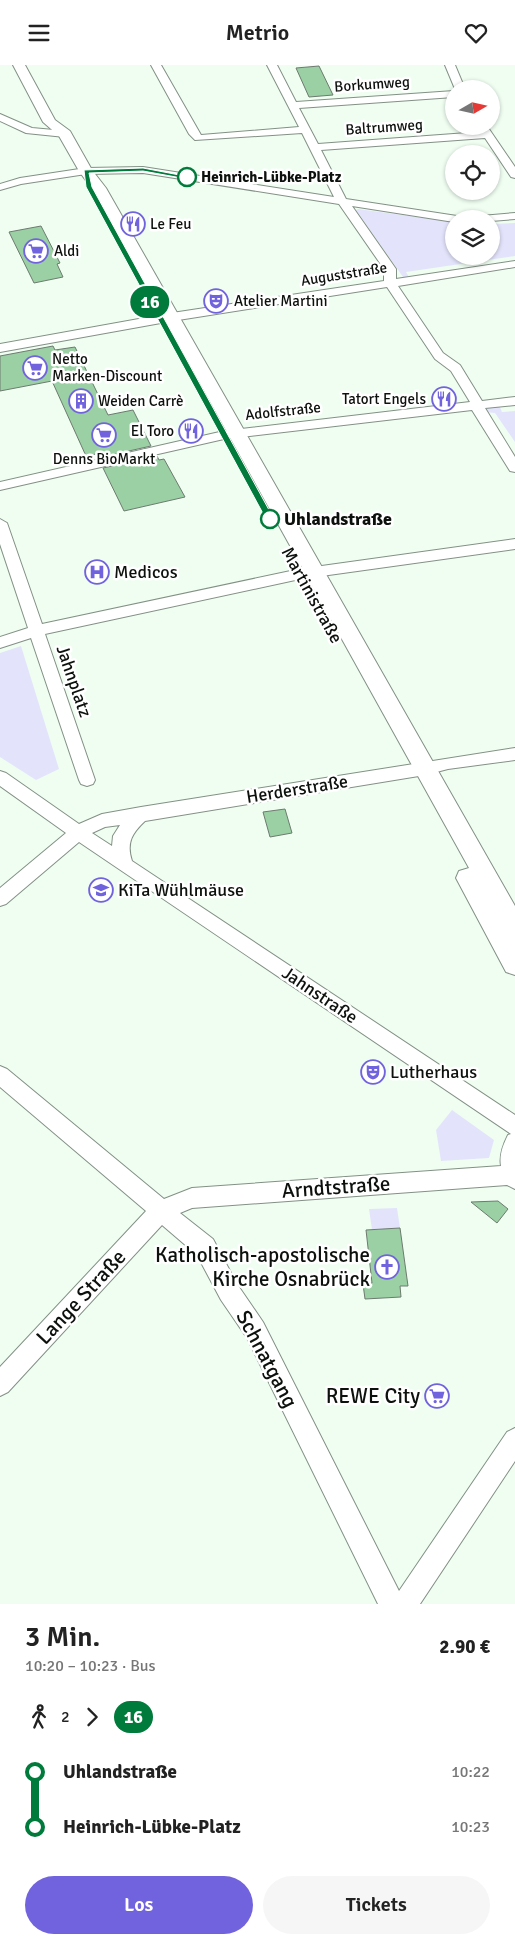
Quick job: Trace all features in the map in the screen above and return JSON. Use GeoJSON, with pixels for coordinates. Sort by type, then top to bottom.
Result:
{"type":"FeatureCollection","features":[{"type":"Feature","properties":{"kind":"main road"},"geometry":{"type":"LineString","coordinates":[[20,65],[50,122],[65,134],[68,128],[63,117]]}},
{"type":"Feature","properties":{"kind":"main road"},"geometry":{"type":"LineString","coordinates":[[33,65],[55,103]]}},
{"type":"Feature","properties":{"kind":"main road","name":"Martinistraße"},"geometry":{"type":"LineString","coordinates":[[65,134],[86,171],[89,187],[166,318],[417,770],[515,965]]}},
{"type":"Feature","properties":{"kind":"main road","name":"Martinistraße"},"geometry":{"type":"LineString","coordinates":[[417,770],[515,929]]}},
{"type":"Feature","properties":{"kind":"street"},"geometry":{"type":"LineString","coordinates":[[156,65],[194,134],[199,138],[306,130]]}},
{"type":"Feature","properties":{"kind":"street"},"geometry":{"type":"LineString","coordinates":[[272,65],[344,203],[390,269],[390,283],[439,356],[456,368],[475,397],[479,412],[515,468]]}},
{"type":"Feature","properties":{"kind":"street"},"geometry":{"type":"LineString","coordinates":[[450,65],[456,80]]}},
{"type":"Feature","properties":{"kind":"street","name":"Borkumweg"},"geometry":{"type":"LineString","coordinates":[[293,105],[445,95]]}},
{"type":"Feature","properties":{"kind":"street"},"geometry":{"type":"LineString","coordinates":[[0,117],[30,131],[65,134]]}},
{"type":"Feature","properties":{"kind":"street","name":"Baltrumweg"},"geometry":{"type":"LineString","coordinates":[[314,147],[445,135]]}},
{"type":"Feature","properties":{"kind":"street"},"geometry":{"type":"LineString","coordinates":[[500,150],[513,149]]}},
{"type":"Feature","properties":{"kind":"street"},"geometry":{"type":"LineString","coordinates":[[500,153],[515,175]]}},
{"type":"Feature","properties":{"kind":"street"},"geometry":{"type":"LineString","coordinates":[[0,187],[20,181],[86,171],[127,169],[156,171],[344,203],[445,217]]}},
{"type":"Feature","properties":{"kind":"street"},"geometry":{"type":"LineString","coordinates":[[500,217],[515,216]]}},
{"type":"Feature","properties":{"kind":"street","name":"Auguststraße"},"geometry":{"type":"LineString","coordinates":[[0,348],[166,318],[515,264]]}},
{"type":"Feature","properties":{"kind":"street","name":"Adolfstraße"},"geometry":{"type":"LineString","coordinates":[[0,487],[230,434],[515,401]]}},
{"type":"Feature","properties":{"kind":"street"},"geometry":{"type":"LineString","coordinates":[[0,523],[35,631],[308,572],[515,544]]}},
{"type":"Feature","properties":{"kind":"street","name":"Jahnplatz"},"geometry":{"type":"LineString","coordinates":[[0,643],[35,631],[87,780]]}},
{"type":"Feature","properties":{"kind":"street","name":"Herderstraße"},"geometry":{"type":"LineString","coordinates":[[0,899],[80,831],[102,821],[515,754]]}},
{"type":"Feature","properties":{"kind":"street","name":"Jahnstraße"},"geometry":{"type":"LineString","coordinates":[[0,777],[80,831],[125,865],[515,1126]]}},
{"type":"Feature","properties":{"kind":"street"},"geometry":{"type":"LineString","coordinates":[[125,865],[120,853],[120,841],[126,828],[141,814]]}},
{"type":"Feature","properties":{"kind":"street","name":"Schnatgang"},"geometry":{"type":"LineString","coordinates":[[0,1075],[205,1247],[229,1292],[255,1330],[392,1604]]}},
{"type":"Feature","properties":{"kind":"street"},"geometry":{"type":"LineString","coordinates":[[514,1177],[510,1159],[515,1141]]}},
{"type":"Feature","properties":{"kind":"street","name":"Arndtstraße"},"geometry":{"type":"LineString","coordinates":[[161,1210],[192,1198],[514,1177]]}},
{"type":"Feature","properties":{"kind":"street","name":"Lange Straße"},"geometry":{"type":"LineString","coordinates":[[0,1384],[161,1210]]}},
{"type":"Feature","properties":{"kind":"street"},"geometry":{"type":"LineString","coordinates":[[405,1604],[515,1441]]}},
{"type":"Feature","properties":{"kind":"shaded area"},"geometry":{"type":"Polygon","coordinates":[[[356,210],[445,221],[445,265],[454,265],[406,272],[409,277],[403,277],[356,210]]]}},
{"type":"Feature","properties":{"kind":"shaded area"},"geometry":{"type":"Polygon","coordinates":[[[515,223],[515,256],[500,258],[500,224],[515,223]]]}},
{"type":"Feature","properties":{"kind":"shaded area"},"geometry":{"type":"Polygon","coordinates":[[[499,405],[502,412],[515,411],[515,442],[495,413],[484,412],[485,408],[499,405]]]}},
{"type":"Feature","properties":{"kind":"shaded area"},"geometry":{"type":"Polygon","coordinates":[[[21,646],[59,769],[36,780],[0,757],[0,653],[21,646]]]}},
{"type":"Feature","properties":{"kind":"shaded area"},"geometry":{"type":"Polygon","coordinates":[[[452,1110],[494,1140],[489,1158],[441,1161],[436,1130],[452,1110]]]}},
{"type":"Feature","properties":{"kind":"shaded area"},"geometry":{"type":"Polygon","coordinates":[[[397,1208],[400,1228],[372,1230],[369,1209],[397,1208]]]}},
{"type":"Feature","properties":{"kind":"building"},"geometry":{"type":"Polygon","coordinates":[[[319,66],[333,95],[309,97],[296,68],[319,66]]]}},
{"type":"Feature","properties":{"kind":"building","name":"Aldi"},"geometry":{"type":"Polygon","coordinates":[[[41,226],[60,263],[57,264],[63,277],[34,283],[9,232],[41,226]]]}},
{"type":"Feature","properties":{"kind":"building","name":"Weiden Carrè"},"geometry":{"type":"Polygon","coordinates":[[[53,346],[55,350],[75,347],[108,415],[133,410],[151,446],[98,458],[96,454],[86,456],[52,381],[0,391],[0,356],[53,346]]]}},
{"type":"Feature","properties":{"kind":"building"},"geometry":{"type":"Polygon","coordinates":[[[157,456],[159,460],[164,459],[185,497],[124,511],[103,468],[157,456]]]}},
{"type":"Feature","properties":{"kind":"building"},"geometry":{"type":"Polygon","coordinates":[[[285,809],[292,833],[270,837],[263,812],[285,809]]]}},
{"type":"Feature","properties":{"kind":"building"},"geometry":{"type":"Polygon","coordinates":[[[498,1201],[508,1209],[497,1223],[471,1202],[498,1201]]]}},
{"type":"Feature","properties":{"kind":"building","name":"Katholisch-apostolische Kirche Osnabrück"},"geometry":{"type":"Polygon","coordinates":[[[400,1228],[408,1286],[400,1286],[401,1297],[365,1299],[363,1284],[372,1283],[366,1230],[400,1228]]]}},
{"type":"Feature","properties":{"kind":"bus line","name":"16"},"geometry":{"type":"LineString","coordinates":[[187,177],[143,170],[86,171],[89,187],[106,221],[270,519]]}},
{"type":"Feature","properties":{"kind":"place","name":"Heinrich-Lübke-Platz"},"geometry":{"type":"Point","coordinates":[187,177]}},
{"type":"Feature","properties":{"kind":"place","name":"Le Feu"},"geometry":{"type":"Point","coordinates":[133,224]}},
{"type":"Feature","properties":{"kind":"place","name":"Aldi"},"geometry":{"type":"Point","coordinates":[36,251]}},
{"type":"Feature","properties":{"kind":"place","name":"Atelier Martini"},"geometry":{"type":"Point","coordinates":[216,301]}},
{"type":"Feature","properties":{"kind":"place","name":"Netto Marken-Discount"},"geometry":{"type":"Point","coordinates":[35,368]}},
{"type":"Feature","properties":{"kind":"place","name":"Tatort Engels"},"geometry":{"type":"Point","coordinates":[444,399]}},
{"type":"Feature","properties":{"kind":"place","name":"Weiden Carrè"},"geometry":{"type":"Point","coordinates":[81,401]}},
{"type":"Feature","properties":{"kind":"place","name":"El Toro"},"geometry":{"type":"Point","coordinates":[191,431]}},
{"type":"Feature","properties":{"kind":"place","name":"Denns BioMarkt"},"geometry":{"type":"Point","coordinates":[104,435]}},
{"type":"Feature","properties":{"kind":"place","name":"Uhlandstraße"},"geometry":{"type":"Point","coordinates":[270,519]}},
{"type":"Feature","properties":{"kind":"place","name":"Medicos"},"geometry":{"type":"Point","coordinates":[97,572]}},
{"type":"Feature","properties":{"kind":"place","name":"KiTa Wühlmäuse"},"geometry":{"type":"Point","coordinates":[101,890]}},
{"type":"Feature","properties":{"kind":"place","name":"Lutherhaus"},"geometry":{"type":"Point","coordinates":[373,1072]}},
{"type":"Feature","properties":{"kind":"place","name":"Katholisch-apostolische Kirche Osnabrück"},"geometry":{"type":"Point","coordinates":[387,1267]}},
{"type":"Feature","properties":{"kind":"place","name":"REWE City"},"geometry":{"type":"Point","coordinates":[437,1396]}}]}
